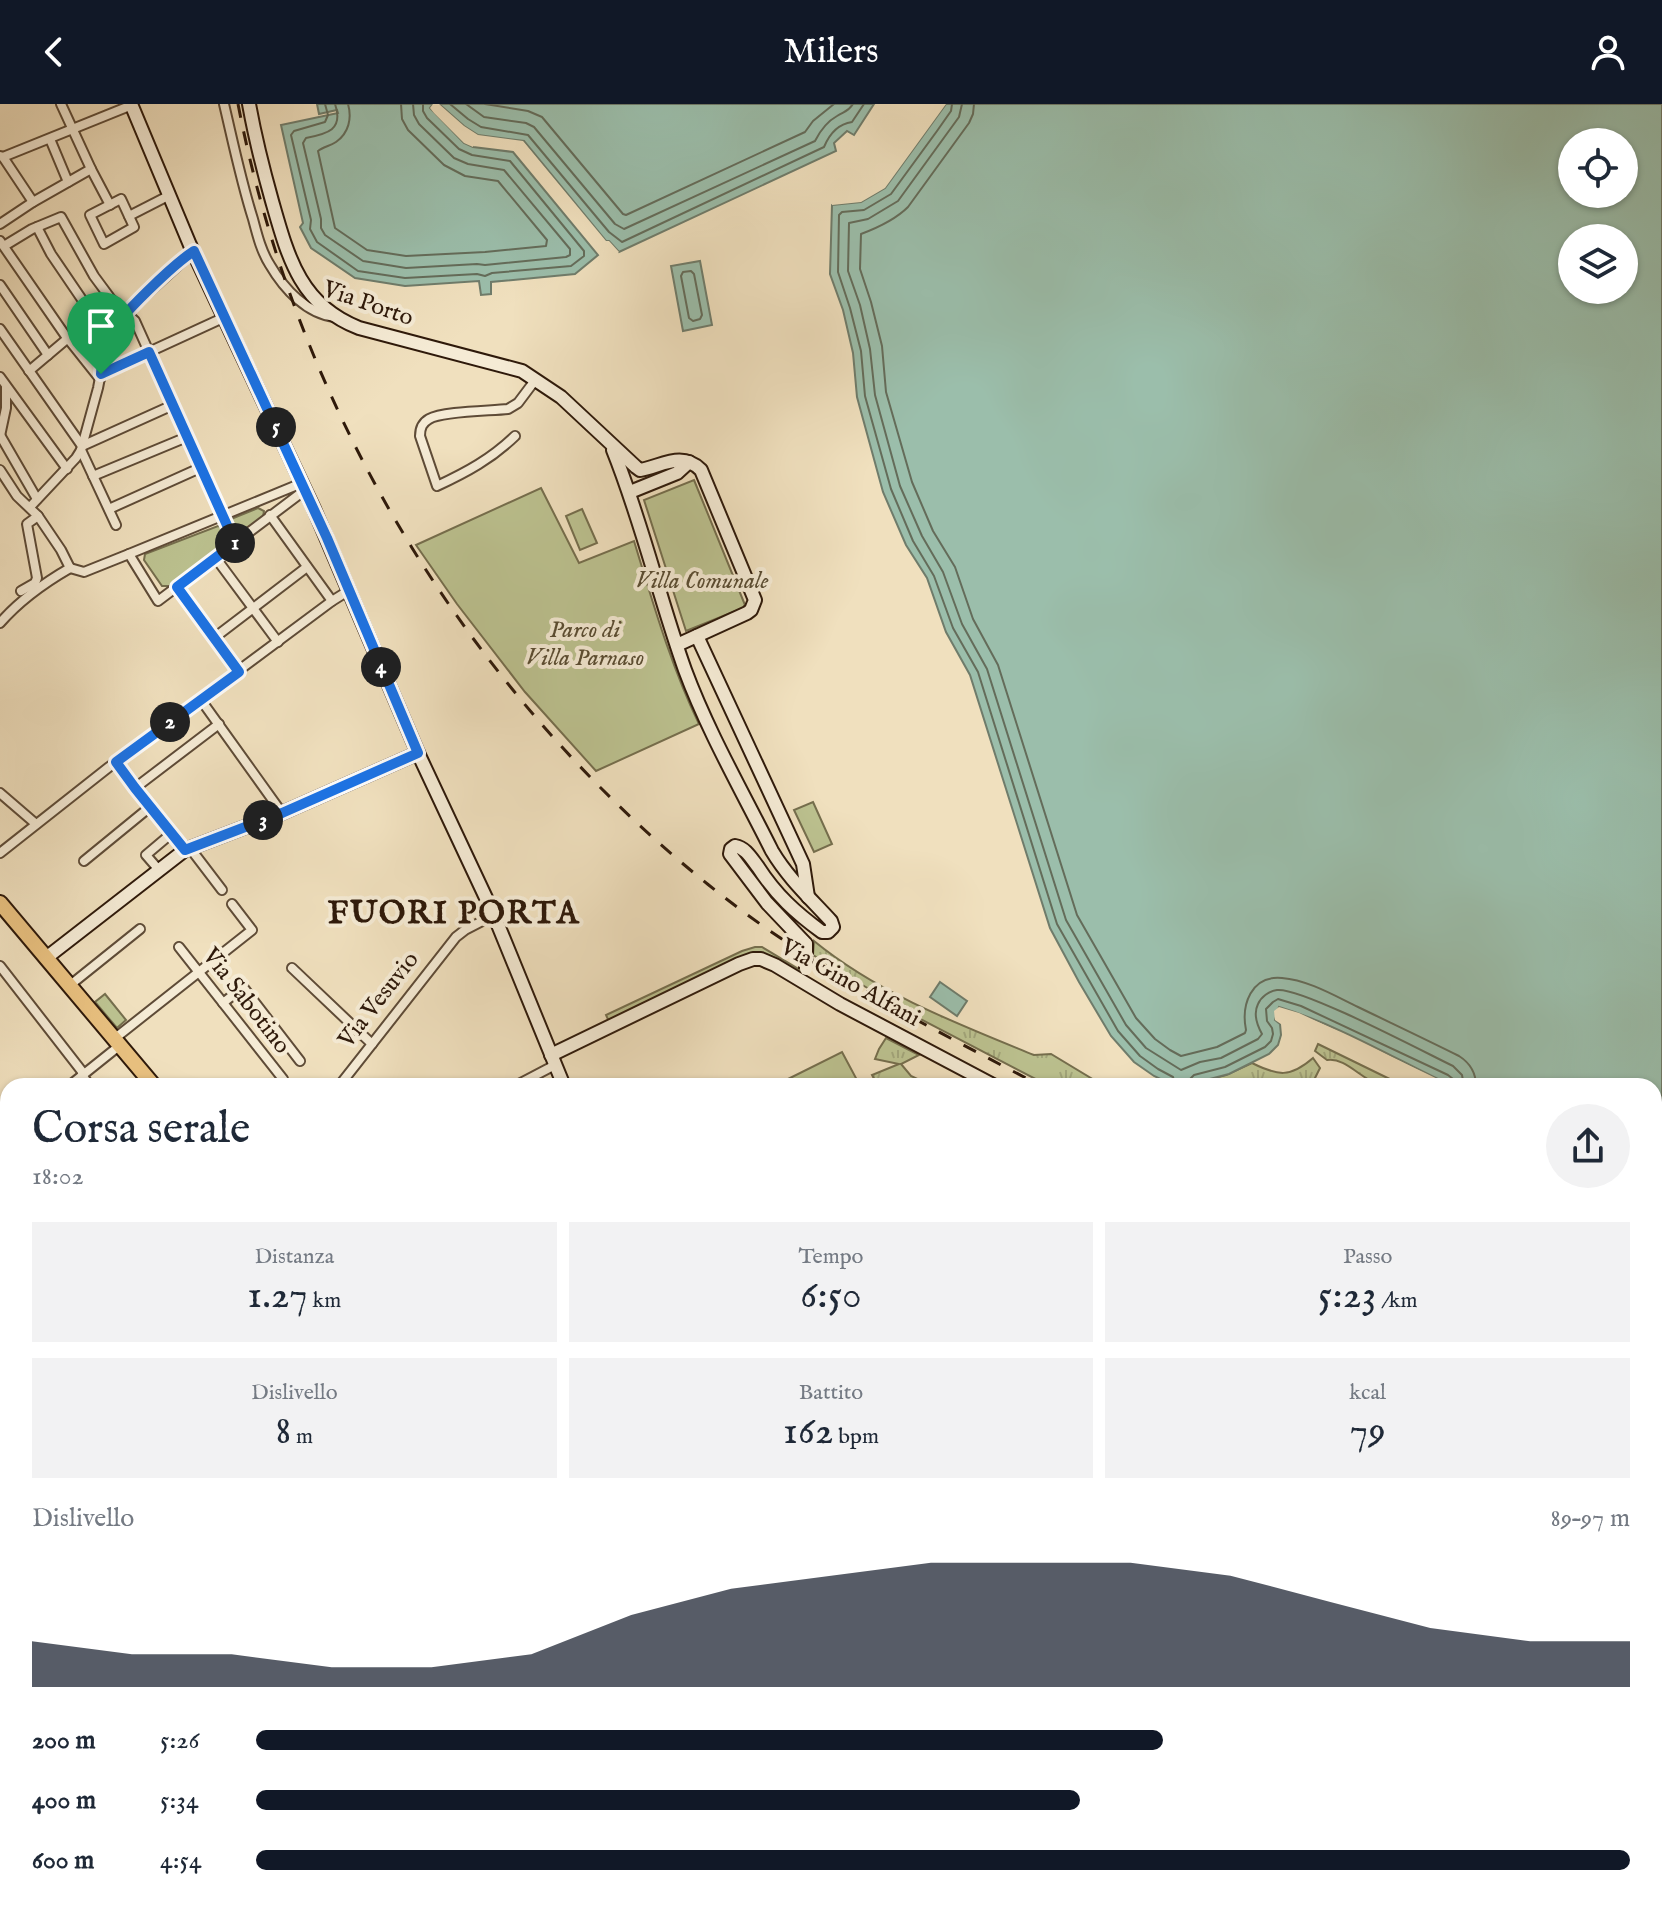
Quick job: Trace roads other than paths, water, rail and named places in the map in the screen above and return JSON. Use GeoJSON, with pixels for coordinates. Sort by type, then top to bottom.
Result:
{"type":"FeatureCollection","features":[{"type":"Feature","properties":{"kind":"main road"},"geometry":{"type":"LineString","coordinates":[[0,903],[147,1078]]}},
{"type":"Feature","properties":{"kind":"street"},"geometry":{"type":"LineString","coordinates":[[61,104],[110,205]]}},
{"type":"Feature","properties":{"kind":"street"},"geometry":{"type":"LineString","coordinates":[[33,202],[2,156],[74,130],[132,104],[194,251],[304,487],[418,753],[494,915],[561,1078]]}},
{"type":"Feature","properties":{"kind":"street","name":"Via Porto"},"geometry":{"type":"LineString","coordinates":[[224,104],[247,202],[265,257],[284,285],[335,317],[375,333],[522,371],[561,397],[640,470],[669,461],[689,462]]}},
{"type":"Feature","properties":{"kind":"street"},"geometry":{"type":"LineString","coordinates":[[249,104],[259,154],[303,295]]}},
{"type":"Feature","properties":{"kind":"street"},"geometry":{"type":"LineString","coordinates":[[50,139],[68,182]]}},
{"type":"Feature","properties":{"kind":"street"},"geometry":{"type":"LineString","coordinates":[[0,224],[91,169]]}},
{"type":"Feature","properties":{"kind":"street"},"geometry":{"type":"LineString","coordinates":[[129,216],[170,195]]}},
{"type":"Feature","properties":{"kind":"street"},"geometry":{"type":"LineString","coordinates":[[121,199],[129,216],[134,227],[104,244],[90,215],[121,199]]}},
{"type":"Feature","properties":{"kind":"street"},"geometry":{"type":"LineString","coordinates":[[101,376],[67,338],[2,244],[61,217],[94,276],[111,299],[135,321],[235,543]]}},
{"type":"Feature","properties":{"kind":"street"},"geometry":{"type":"LineString","coordinates":[[37,227],[51,254],[102,329]]}},
{"type":"Feature","properties":{"kind":"street"},"geometry":{"type":"LineString","coordinates":[[30,507],[67,469],[82,448],[107,341],[126,313],[194,251]]}},
{"type":"Feature","properties":{"kind":"street"},"geometry":{"type":"LineString","coordinates":[[0,285],[48,355]]}},
{"type":"Feature","properties":{"kind":"street"},"geometry":{"type":"LineString","coordinates":[[29,371],[93,317]]}},
{"type":"Feature","properties":{"kind":"street"},"geometry":{"type":"LineString","coordinates":[[101,376],[225,317]]}},
{"type":"Feature","properties":{"kind":"street"},"geometry":{"type":"LineString","coordinates":[[0,329],[82,448],[116,525]]}},
{"type":"Feature","properties":{"kind":"street"},"geometry":{"type":"LineString","coordinates":[[0,377],[67,469]]}},
{"type":"Feature","properties":{"kind":"street"},"geometry":{"type":"LineString","coordinates":[[515,436],[470,471],[437,486],[422,445],[420,430],[436,417],[514,407],[536,379]]}},
{"type":"Feature","properties":{"kind":"street"},"geometry":{"type":"LineString","coordinates":[[6,387],[6,408],[0,432],[37,499]]}},
{"type":"Feature","properties":{"kind":"street"},"geometry":{"type":"LineString","coordinates":[[82,448],[173,405]]}},
{"type":"Feature","properties":{"kind":"street"},"geometry":{"type":"LineString","coordinates":[[93,476],[187,437]]}},
{"type":"Feature","properties":{"kind":"street"},"geometry":{"type":"LineString","coordinates":[[610,444],[630,492],[677,645],[702,710],[776,859],[792,881],[831,921],[833,927],[828,932],[822,932],[782,899],[740,846],[731,849],[730,854],[759,894],[806,944],[806,969],[802,982]]}},
{"type":"Feature","properties":{"kind":"street"},"geometry":{"type":"LineString","coordinates":[[630,492],[677,473],[689,462],[695,464],[701,470],[755,600],[747,613],[677,645]]}},
{"type":"Feature","properties":{"kind":"street"},"geometry":{"type":"LineString","coordinates":[[109,509],[200,468]]}},
{"type":"Feature","properties":{"kind":"street"},"geometry":{"type":"LineString","coordinates":[[0,470],[17,496],[38,516],[70,568],[84,572],[304,487]]}},
{"type":"Feature","properties":{"kind":"street"},"geometry":{"type":"LineString","coordinates":[[129,554],[158,601],[304,487]]}},
{"type":"Feature","properties":{"kind":"street"},"geometry":{"type":"LineString","coordinates":[[270,515],[332,601]]}},
{"type":"Feature","properties":{"kind":"street"},"geometry":{"type":"LineString","coordinates":[[21,591],[35,583],[37,578],[27,524],[38,516]]}},
{"type":"Feature","properties":{"kind":"street"},"geometry":{"type":"LineString","coordinates":[[215,557],[278,642]]}},
{"type":"Feature","properties":{"kind":"street"},"geometry":{"type":"LineString","coordinates":[[214,638],[307,567]]}},
{"type":"Feature","properties":{"kind":"street"},"geometry":{"type":"LineString","coordinates":[[0,623],[37,589],[70,568]]}},
{"type":"Feature","properties":{"kind":"street"},"geometry":{"type":"LineString","coordinates":[[177,587],[239,672]]}},
{"type":"Feature","properties":{"kind":"street"},"geometry":{"type":"LineString","coordinates":[[0,853],[116,762],[348,591]]}},
{"type":"Feature","properties":{"kind":"street"},"geometry":{"type":"LineString","coordinates":[[697,636],[803,864],[808,897]]}},
{"type":"Feature","properties":{"kind":"street"},"geometry":{"type":"LineString","coordinates":[[201,700],[282,813]]}},
{"type":"Feature","properties":{"kind":"street"},"geometry":{"type":"LineString","coordinates":[[135,788],[219,724]]}},
{"type":"Feature","properties":{"kind":"street"},"geometry":{"type":"LineString","coordinates":[[46,958],[187,849],[282,813],[418,753]]}},
{"type":"Feature","properties":{"kind":"street"},"geometry":{"type":"LineString","coordinates":[[116,762],[150,807],[222,890]]}},
{"type":"Feature","properties":{"kind":"street"},"geometry":{"type":"LineString","coordinates":[[733,774],[756,763]]}},
{"type":"Feature","properties":{"kind":"street"},"geometry":{"type":"LineString","coordinates":[[0,793],[36,824]]}},
{"type":"Feature","properties":{"kind":"street"},"geometry":{"type":"LineString","coordinates":[[84,861],[150,807]]}},
{"type":"Feature","properties":{"kind":"street"},"geometry":{"type":"LineString","coordinates":[[159,870],[146,855],[172,833]]}},
{"type":"Feature","properties":{"kind":"street"},"geometry":{"type":"LineString","coordinates":[[78,1078],[198,972],[252,930],[232,904]]}},
{"type":"Feature","properties":{"kind":"street","name":"Via Vesuvio"},"geometry":{"type":"LineString","coordinates":[[345,1078],[456,937],[494,915]]}},
{"type":"Feature","properties":{"kind":"street"},"geometry":{"type":"LineString","coordinates":[[69,986],[140,929]]}},
{"type":"Feature","properties":{"kind":"street","name":"Via Sabotino"},"geometry":{"type":"LineString","coordinates":[[179,947],[282,1078]]}},
{"type":"Feature","properties":{"kind":"street","name":"Via Gino Alfani"},"geometry":{"type":"LineString","coordinates":[[553,1060],[753,959],[761,959],[980,1078]]}},
{"type":"Feature","properties":{"kind":"street"},"geometry":{"type":"LineString","coordinates":[[0,966],[85,1078]]}},
{"type":"Feature","properties":{"kind":"street"},"geometry":{"type":"LineString","coordinates":[[292,968],[372,1044]]}},
{"type":"Feature","properties":{"kind":"street"},"geometry":{"type":"LineString","coordinates":[[223,1003],[243,987],[300,1061]]}},
{"type":"Feature","properties":{"kind":"street"},"geometry":{"type":"LineString","coordinates":[[527,1078],[553,1060]]}},
{"type":"Feature","properties":{"kind":"water"},"geometry":{"type":"Polygon","coordinates":[[[317,104],[433,104],[430,108],[464,143],[513,152],[598,255],[575,274],[491,282],[491,294],[481,295],[479,281],[405,286],[355,278],[311,248],[300,227],[303,223],[281,125],[338,113],[337,110],[319,114],[317,104]]]}},
{"type":"Feature","properties":{"kind":"water"},"geometry":{"type":"Polygon","coordinates":[[[439,104],[874,104],[854,135],[847,131],[834,143],[836,151],[619,252],[606,241],[524,141],[478,135],[439,104]]]}},
{"type":"Feature","properties":{"kind":"water"},"geometry":{"type":"Polygon","coordinates":[[[946,104],[1662,104],[1662,1078],[1436,1078],[1343,1032],[1279,1007],[1275,1020],[1280,1024],[1278,1045],[1269,1054],[1229,1074],[1214,1078],[1158,1078],[1134,1062],[1111,1036],[1050,928],[970,675],[946,632],[927,578],[906,545],[883,492],[857,397],[853,353],[843,310],[830,274],[832,205],[861,202],[885,188],[946,104]]]}},
{"type":"Feature","properties":{"kind":"water"},"geometry":{"type":"Polygon","coordinates":[[[700,261],[712,325],[683,331],[671,266],[700,261]]]}},
{"type":"Feature","properties":{"kind":"water"},"geometry":{"type":"Polygon","coordinates":[[[940,982],[967,1001],[957,1016],[930,997],[940,982]]]}},
{"type":"Feature","properties":{"kind":"railway"},"geometry":{"type":"LineString","coordinates":[[238,104],[267,223],[307,339],[358,451],[418,558],[488,658],[567,752],[654,839],[749,916],[855,985],[1026,1078]]}},
{"type":"Feature","properties":{"kind":"district","name":"FUORI PORTA"},"geometry":{"type":"Point","coordinates":[454,914]}},
{"type":"Feature","properties":{"kind":"park label","name":"Villa Comunale"},"geometry":{"type":"Point","coordinates":[702,581]}},
{"type":"Feature","properties":{"kind":"park label","name":"Parco di Villa Parnaso"},"geometry":{"type":"Point","coordinates":[585,644]}}]}
